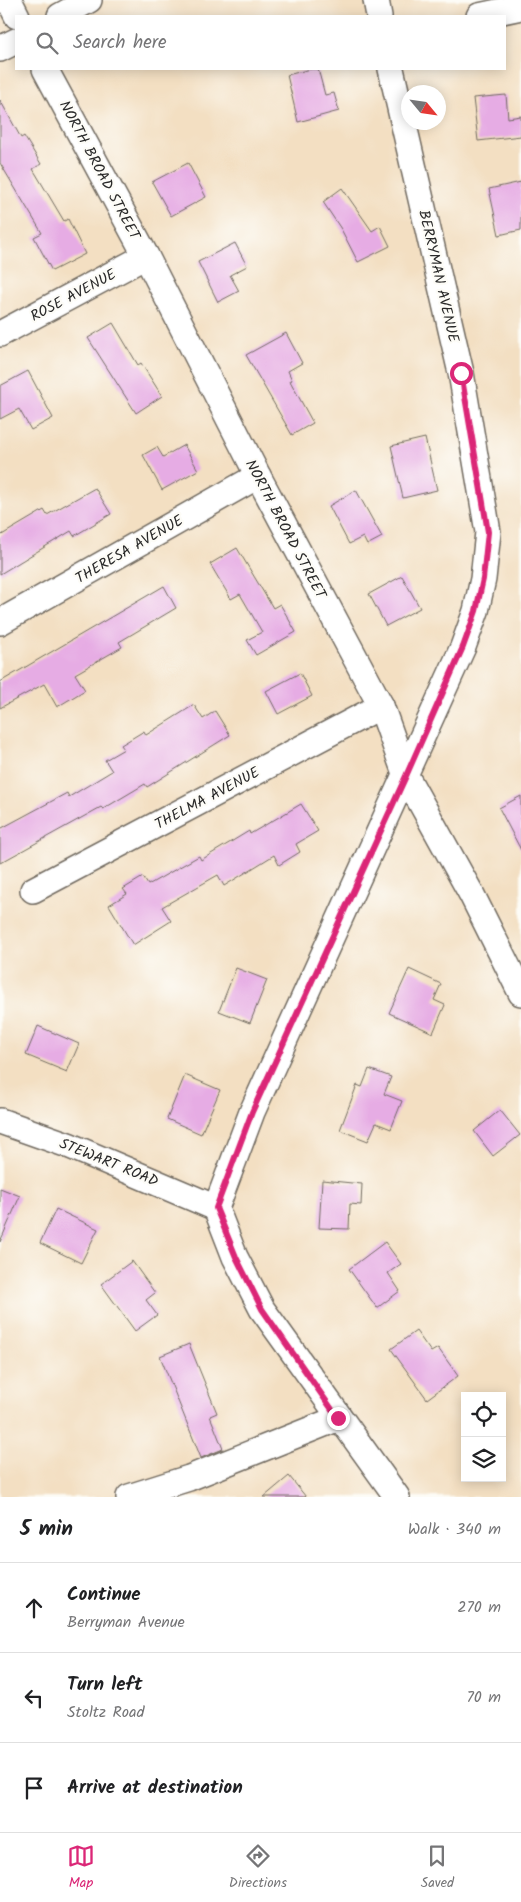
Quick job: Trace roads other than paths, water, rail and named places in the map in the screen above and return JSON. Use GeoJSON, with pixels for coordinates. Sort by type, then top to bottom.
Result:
{"type":"FeatureCollection","features":[{"type":"Feature","properties":{"kind":"street"},"geometry":{"type":"LineString","coordinates":[[9,0],[16,15]]}},
{"type":"Feature","properties":{"kind":"street"},"geometry":{"type":"LineString","coordinates":[[62,15],[89,0]]}},
{"type":"Feature","properties":{"kind":"street"},"geometry":{"type":"LineString","coordinates":[[376,0],[379,15]]}},
{"type":"Feature","properties":{"kind":"street"},"geometry":{"type":"LineString","coordinates":[[484,15],[521,7]]}},
{"type":"Feature","properties":{"kind":"street"},"geometry":{"type":"LineString","coordinates":[[0,49],[15,42]]}},
{"type":"Feature","properties":{"kind":"street","name":"NORTH BROAD STREET"},"geometry":{"type":"LineString","coordinates":[[46,70],[146,256],[258,476],[381,706],[406,776],[472,895],[521,993]]}},
{"type":"Feature","properties":{"kind":"street","name":"BERRYMAN AVENUE"},"geometry":{"type":"LineString","coordinates":[[216,1208],[252,1112],[463,647],[476,611],[483,579],[488,532],[461,373],[391,70]]}},
{"type":"Feature","properties":{"kind":"street","name":"ROSE AVENUE"},"geometry":{"type":"LineString","coordinates":[[0,334],[146,256]]}},
{"type":"Feature","properties":{"kind":"street","name":"THERESA AVENUE"},"geometry":{"type":"LineString","coordinates":[[0,622],[258,476]]}},
{"type":"Feature","properties":{"kind":"street","name":"THELMA AVENUE"},"geometry":{"type":"LineString","coordinates":[[33,890],[381,706]]}},
{"type":"Feature","properties":{"kind":"street","name":"STEWART ROAD"},"geometry":{"type":"LineString","coordinates":[[0,1121],[68,1145],[216,1208]]}},
{"type":"Feature","properties":{"kind":"street"},"geometry":{"type":"LineString","coordinates":[[216,1208],[236,1257],[262,1309],[338,1418],[397,1497]]}},
{"type":"Feature","properties":{"kind":"street"},"geometry":{"type":"LineString","coordinates":[[129,1497],[189,1478],[338,1418]]}}]}
